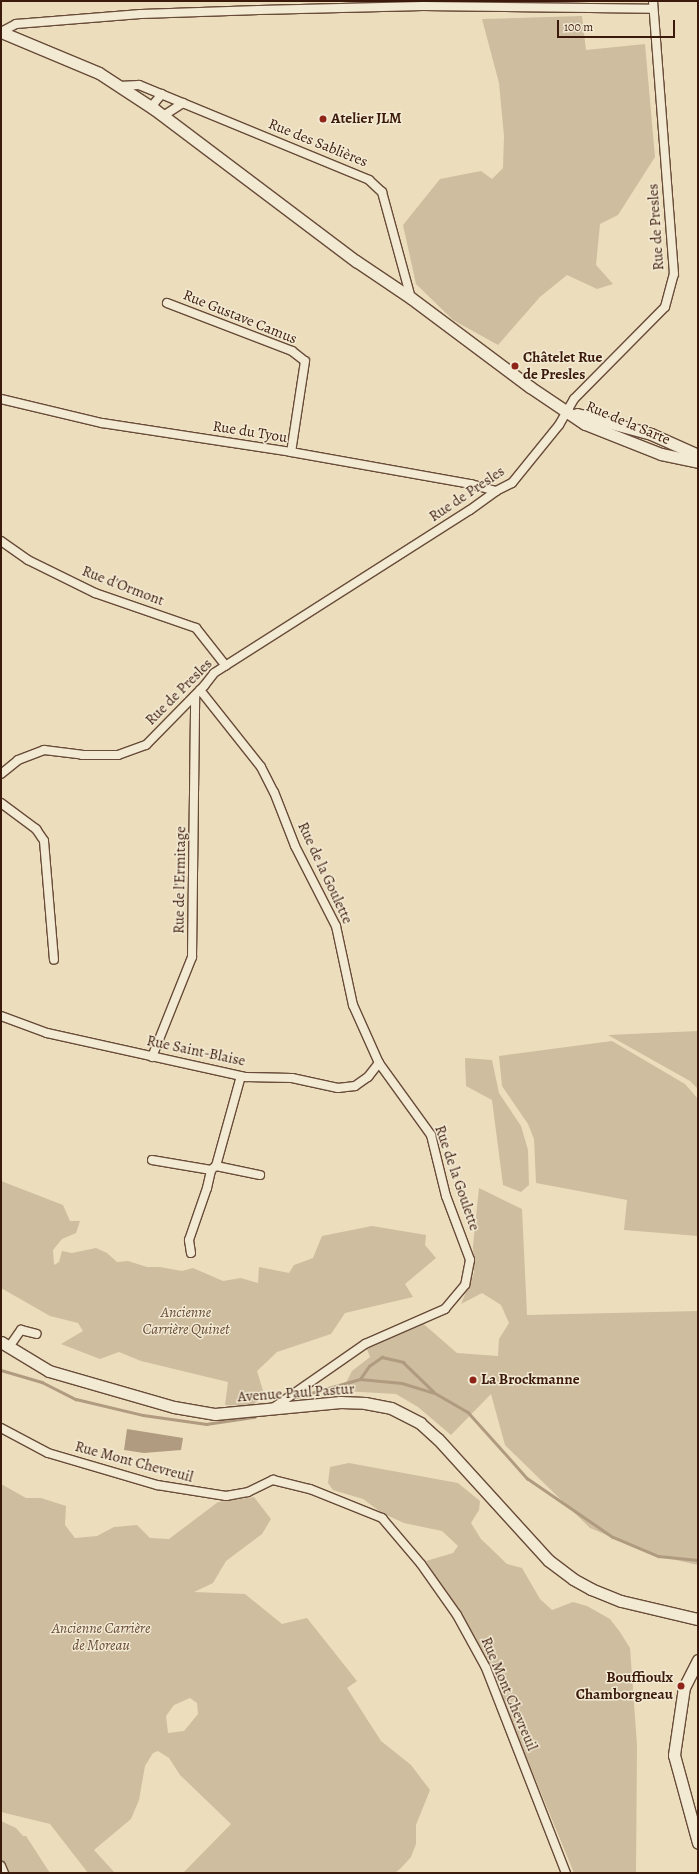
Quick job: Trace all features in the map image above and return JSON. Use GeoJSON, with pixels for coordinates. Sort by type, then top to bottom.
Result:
{"type":"FeatureCollection","features":[{"type":"Feature","properties":{"kind":"main road"},"geometry":{"type":"LineString","coordinates":[[1,32],[99,73],[151,107],[356,261],[393,285],[566,412]]}},
{"type":"Feature","properties":{"kind":"main road","name":"Rue de la Sarte"},"geometry":{"type":"LineString","coordinates":[[566,412],[585,424],[651,434],[698,455]]}},
{"type":"Feature","properties":{"kind":"main road","name":"Rue de la Sarte"},"geometry":{"type":"LineString","coordinates":[[611,428],[675,458],[698,462]]}},
{"type":"Feature","properties":{"kind":"main road"},"geometry":{"type":"LineString","coordinates":[[675,458],[679,447]]}},
{"type":"Feature","properties":{"kind":"main road","name":"Avenue Paul Pastur"},"geometry":{"type":"LineString","coordinates":[[5,1344],[49,1371],[174,1407],[215,1414],[270,1410],[340,1402],[365,1403],[391,1408],[420,1423],[438,1438],[548,1560],[573,1579],[591,1589],[621,1600],[698,1619]]}},
{"type":"Feature","properties":{"kind":"main road"},"geometry":{"type":"LineString","coordinates":[[698,1660],[684,1687],[674,1755],[698,1843]]}},
{"type":"Feature","properties":{"kind":"street"},"geometry":{"type":"LineString","coordinates":[[1,32],[16,24],[141,14],[424,6],[653,5]]}},
{"type":"Feature","properties":{"kind":"street","name":"Rue de Presles"},"geometry":{"type":"LineString","coordinates":[[1,774],[18,760],[44,750],[82,755],[118,755],[146,745],[198,693],[214,673],[470,510],[496,491],[512,483],[574,400],[665,307],[674,274],[653,5]]}},
{"type":"Feature","properties":{"kind":"street","name":"Rue des Sablières"},"geometry":{"type":"LineString","coordinates":[[119,86],[139,85],[369,180],[382,192],[406,275],[411,298]]}},
{"type":"Feature","properties":{"kind":"street"},"geometry":{"type":"LineString","coordinates":[[151,107],[162,94]]}},
{"type":"Feature","properties":{"kind":"street"},"geometry":{"type":"LineString","coordinates":[[163,116],[183,103]]}},
{"type":"Feature","properties":{"kind":"street"},"geometry":{"type":"LineString","coordinates":[[393,285],[406,275]]}},
{"type":"Feature","properties":{"kind":"street","name":"Rue Gustave Camus"},"geometry":{"type":"LineString","coordinates":[[167,303],[292,351],[305,361],[291,452]]}},
{"type":"Feature","properties":{"kind":"street","name":"Rue du Tyou"},"geometry":{"type":"LineString","coordinates":[[1,399],[102,423],[291,452],[471,484],[496,491]]}},
{"type":"Feature","properties":{"kind":"street","name":"Rue d'Ormont"},"geometry":{"type":"LineString","coordinates":[[1,541],[28,560],[95,593],[196,628],[226,666]]}},
{"type":"Feature","properties":{"kind":"street","name":"Rue de l'Ermitage"},"geometry":{"type":"LineString","coordinates":[[152,1057],[192,957],[198,693]]}},
{"type":"Feature","properties":{"kind":"street","name":"Rue de la Goulette"},"geometry":{"type":"LineString","coordinates":[[198,693],[261,767],[274,792],[295,846],[336,926],[353,1005],[379,1063],[431,1135],[446,1196],[470,1260],[469,1273],[458,1296],[445,1309],[365,1344],[270,1410]]}},
{"type":"Feature","properties":{"kind":"street"},"geometry":{"type":"LineString","coordinates":[[1,803],[36,829],[44,841],[54,960]]}},
{"type":"Feature","properties":{"kind":"street","name":"Rue Saint-Blaise"},"geometry":{"type":"LineString","coordinates":[[1,1016],[47,1032],[241,1076],[292,1078],[338,1088],[355,1086],[368,1078],[379,1063]]}},
{"type":"Feature","properties":{"kind":"street"},"geometry":{"type":"LineString","coordinates":[[191,1253],[189,1240],[214,1168],[241,1076]]}},
{"type":"Feature","properties":{"kind":"street"},"geometry":{"type":"LineString","coordinates":[[152,1160],[260,1175]]}},
{"type":"Feature","properties":{"kind":"street"},"geometry":{"type":"LineString","coordinates":[[5,1344],[21,1330],[37,1334]]}},
{"type":"Feature","properties":{"kind":"street","name":"Rue Mont Chevreuil"},"geometry":{"type":"LineString","coordinates":[[1,1428],[48,1453],[157,1486],[226,1496],[248,1492],[273,1480],[310,1489],[382,1518],[421,1564],[457,1615],[486,1668],[566,1873]]}},
{"type":"Feature","properties":{"kind":"street"},"geometry":{"type":"LineString","coordinates":[[1,1866],[4,1873]]}},
{"type":"Feature","properties":{"kind":"green space"},"geometry":{"type":"Polygon","coordinates":[[[582,16],[586,50],[645,44],[655,157],[618,215],[600,224],[596,265],[613,284],[597,289],[567,275],[540,297],[498,345],[453,320],[416,284],[403,225],[440,179],[481,171],[492,179],[503,168],[504,136],[499,83],[482,19],[582,16]]]}},
{"type":"Feature","properties":{"kind":"green space"},"geometry":{"type":"Polygon","coordinates":[[[698,1031],[698,1089],[690,1081],[608,1035],[698,1031]]]}},
{"type":"Feature","properties":{"kind":"green space"},"geometry":{"type":"Polygon","coordinates":[[[612,1041],[685,1084],[698,1099],[698,1236],[624,1230],[627,1200],[536,1183],[534,1139],[528,1124],[502,1086],[499,1056],[612,1041]]]}},
{"type":"Feature","properties":{"kind":"green space"},"geometry":{"type":"Polygon","coordinates":[[[465,1058],[492,1060],[499,1093],[521,1126],[528,1150],[529,1185],[521,1192],[503,1185],[492,1100],[466,1086],[465,1058]]]}},
{"type":"Feature","properties":{"kind":"green space","name":"Ancienne Carrière Quinet"},"geometry":{"type":"Polygon","coordinates":[[[1,1181],[63,1205],[70,1221],[80,1221],[76,1233],[62,1239],[53,1250],[54,1265],[59,1262],[62,1251],[72,1253],[96,1248],[107,1253],[117,1262],[128,1261],[147,1267],[160,1267],[182,1271],[193,1268],[223,1281],[241,1278],[258,1283],[259,1267],[289,1273],[294,1265],[313,1258],[322,1236],[372,1226],[426,1235],[425,1245],[436,1258],[405,1284],[413,1297],[345,1313],[331,1334],[277,1352],[257,1371],[265,1397],[251,1406],[225,1405],[228,1382],[141,1361],[119,1352],[100,1359],[61,1344],[83,1331],[78,1323],[50,1316],[1,1288],[1,1181]]]}},
{"type":"Feature","properties":{"kind":"green space"},"geometry":{"type":"Polygon","coordinates":[[[479,1188],[522,1209],[527,1315],[698,1311],[698,1565],[654,1555],[590,1528],[505,1445],[491,1394],[451,1435],[418,1407],[396,1394],[342,1391],[352,1371],[370,1357],[365,1344],[419,1320],[457,1353],[498,1356],[499,1339],[509,1323],[501,1305],[482,1293],[461,1304],[474,1273],[473,1246],[479,1188]]]}},
{"type":"Feature","properties":{"kind":"green space"},"geometry":{"type":"Polygon","coordinates":[[[349,1463],[458,1483],[480,1501],[479,1510],[471,1523],[481,1539],[507,1564],[522,1568],[540,1599],[552,1610],[573,1602],[587,1606],[610,1619],[620,1632],[630,1648],[637,1745],[636,1873],[574,1873],[483,1652],[426,1561],[453,1553],[458,1546],[442,1531],[404,1523],[382,1513],[363,1499],[333,1490],[328,1483],[330,1467],[349,1463]]]}},
{"type":"Feature","properties":{"kind":"green space","name":"Ancienne Carrière de Moreau"},"geometry":{"type":"Polygon","coordinates":[[[1,1484],[26,1498],[41,1498],[66,1506],[65,1525],[75,1538],[97,1536],[114,1527],[137,1525],[150,1538],[169,1539],[218,1502],[254,1497],[271,1519],[262,1534],[226,1561],[213,1583],[194,1592],[245,1594],[282,1624],[307,1618],[357,1681],[347,1688],[381,1741],[411,1765],[430,1790],[416,1825],[416,1844],[411,1857],[395,1873],[183,1873],[231,1824],[180,1775],[169,1758],[158,1751],[153,1753],[145,1766],[139,1800],[131,1819],[94,1850],[115,1873],[88,1873],[50,1824],[1,1812],[1,1484]],[[190,1698],[174,1705],[166,1716],[168,1733],[184,1731],[198,1714],[197,1703],[190,1698]]]}},
{"type":"Feature","properties":{"kind":"green space"},"geometry":{"type":"Polygon","coordinates":[[[1,1821],[16,1828],[23,1836],[26,1836],[50,1873],[6,1873],[1,1864],[1,1821]]]}},
{"type":"Feature","properties":{"kind":"shaded area"},"geometry":{"type":"Polygon","coordinates":[[[127,1429],[183,1438],[181,1450],[144,1453],[124,1450],[127,1429]]]}},
{"type":"Feature","properties":{"kind":"waterway"},"geometry":{"type":"LineString","coordinates":[[360,1379],[369,1366],[382,1357],[403,1362],[434,1392]]}},
{"type":"Feature","properties":{"kind":"waterway"},"geometry":{"type":"LineString","coordinates":[[1,1370],[42,1382],[76,1399],[143,1415],[206,1424],[254,1417]]}},
{"type":"Feature","properties":{"kind":"waterway"},"geometry":{"type":"LineString","coordinates":[[297,1397],[360,1379],[402,1383],[435,1393],[468,1412],[527,1478],[613,1537],[658,1556],[698,1560]]}},
{"type":"Feature","properties":{"kind":"place","name":"Atelier JLM"},"geometry":{"type":"Point","coordinates":[323,119]}},
{"type":"Feature","properties":{"kind":"place","name":"Châtelet Rue de Presles"},"geometry":{"type":"Point","coordinates":[515,366]}},
{"type":"Feature","properties":{"kind":"place","name":"La Brockmanne"},"geometry":{"type":"Point","coordinates":[473,1380]}},
{"type":"Feature","properties":{"kind":"place","name":"Bouffioulx Chamborgneau"},"geometry":{"type":"Point","coordinates":[681,1686]}}]}
